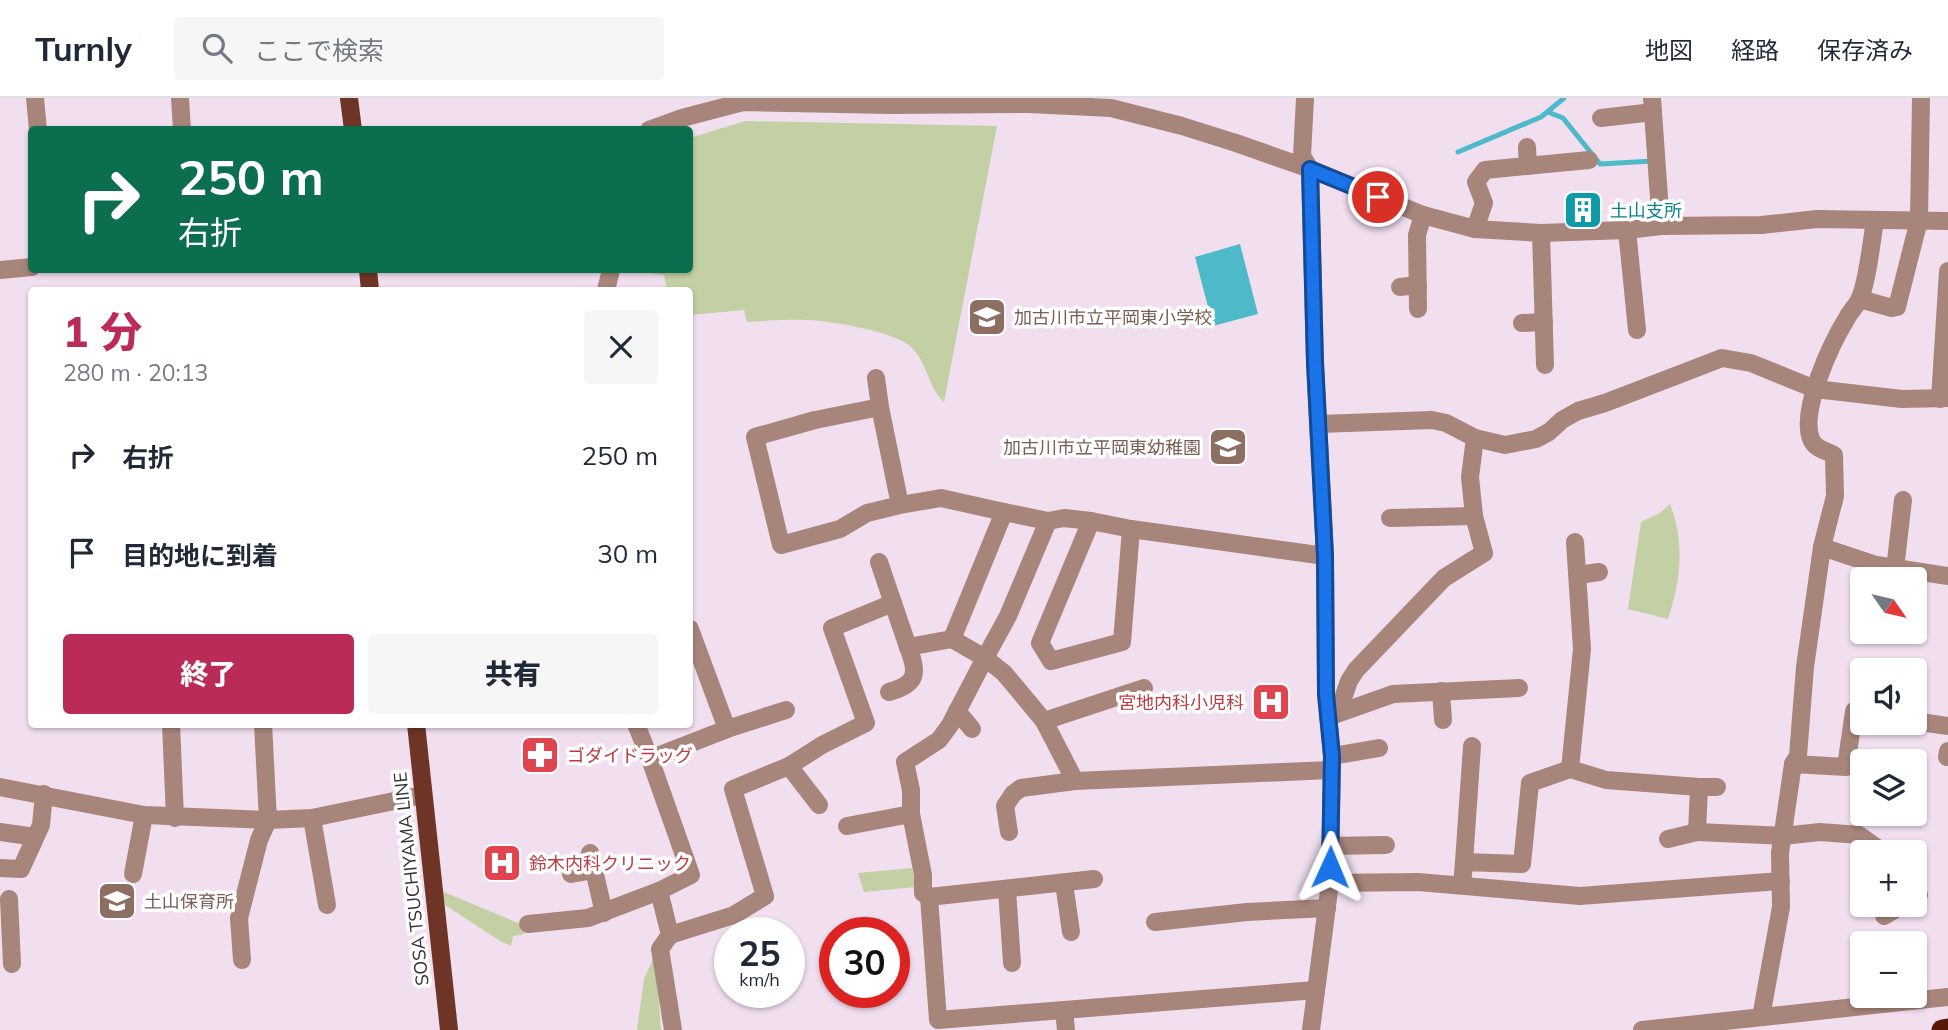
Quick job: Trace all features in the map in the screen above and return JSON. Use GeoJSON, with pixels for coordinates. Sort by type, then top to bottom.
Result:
{"type":"FeatureCollection","features":[{"type":"Feature","properties":{"kind":"highway"},"geometry":{"type":"LineString","coordinates":[[1942,1030],[1948,1029]]}},
{"type":"Feature","properties":{"kind":"main road"},"geometry":{"type":"LineString","coordinates":[[349,98],[352,126]]}},
{"type":"Feature","properties":{"kind":"main road","name":"SOSA TSUCHIYAMA LINE"},"geometry":{"type":"LineString","coordinates":[[416,728],[449,1030]]}},
{"type":"Feature","properties":{"kind":"street"},"geometry":{"type":"LineString","coordinates":[[35,98],[38,126]]}},
{"type":"Feature","properties":{"kind":"street"},"geometry":{"type":"LineString","coordinates":[[180,98],[182,126]]}},
{"type":"Feature","properties":{"kind":"street"},"geometry":{"type":"LineString","coordinates":[[1305,98],[1302,156],[1310,169],[1331,763],[1331,883],[1311,1030]]}},
{"type":"Feature","properties":{"kind":"street"},"geometry":{"type":"LineString","coordinates":[[1860,299],[1897,307],[1919,220],[1921,98]]}},
{"type":"Feature","properties":{"kind":"street"},"geometry":{"type":"LineString","coordinates":[[660,126],[743,102],[1029,104],[1111,108],[1192,129],[1310,169],[1423,215],[1475,229],[1541,233],[1661,226],[1761,225],[1817,219],[1948,220]]}},
{"type":"Feature","properties":{"kind":"street"},"geometry":{"type":"LineString","coordinates":[[1601,118],[1652,105],[1661,226]]}},
{"type":"Feature","properties":{"kind":"street"},"geometry":{"type":"LineString","coordinates":[[1527,147],[1528,166]]}},
{"type":"Feature","properties":{"kind":"street"},"geometry":{"type":"LineString","coordinates":[[1475,229],[1484,203],[1476,182],[1485,170],[1589,160]]}},
{"type":"Feature","properties":{"kind":"street"},"geometry":{"type":"LineString","coordinates":[[1418,309],[1409,286],[1423,215]]}},
{"type":"Feature","properties":{"kind":"street"},"geometry":{"type":"LineString","coordinates":[[1762,1017],[1781,907],[1783,836],[1793,764],[1798,756],[1805,667],[1822,547],[1835,496],[1834,455],[1817,447],[1810,433],[1810,409],[1829,350],[1860,299],[1875,220]]}},
{"type":"Feature","properties":{"kind":"street"},"geometry":{"type":"LineString","coordinates":[[1626,230],[1637,330]]}},
{"type":"Feature","properties":{"kind":"street"},"geometry":{"type":"LineString","coordinates":[[1541,233],[1545,365]]}},
{"type":"Feature","properties":{"kind":"street"},"geometry":{"type":"LineString","coordinates":[[0,270],[28,267]]}},
{"type":"Feature","properties":{"kind":"street"},"geometry":{"type":"LineString","coordinates":[[1320,424],[1432,420],[1446,423],[1475,438],[1506,444],[1535,439],[1578,411],[1722,358],[1751,363],[1815,389],[1902,399],[1944,398],[1948,271]]}},
{"type":"Feature","properties":{"kind":"street"},"geometry":{"type":"LineString","coordinates":[[1522,323],[1544,322]]}},
{"type":"Feature","properties":{"kind":"street"},"geometry":{"type":"LineString","coordinates":[[876,378],[900,505]]}},
{"type":"Feature","properties":{"kind":"street"},"geometry":{"type":"LineString","coordinates":[[880,407],[815,420],[755,437],[780,545],[840,529],[867,513],[940,498],[1048,521],[1064,518],[1091,521],[1130,529],[1325,556]]}},
{"type":"Feature","properties":{"kind":"street"},"geometry":{"type":"LineString","coordinates":[[1328,717],[1341,704],[1356,670],[1444,578],[1484,553],[1474,516],[1470,477],[1475,438]]}},
{"type":"Feature","properties":{"kind":"street"},"geometry":{"type":"LineString","coordinates":[[1895,567],[1903,500]]}},
{"type":"Feature","properties":{"kind":"street"},"geometry":{"type":"LineString","coordinates":[[952,639],[1004,512]]}},
{"type":"Feature","properties":{"kind":"street"},"geometry":{"type":"LineString","coordinates":[[1390,517],[1474,516]]}},
{"type":"Feature","properties":{"kind":"street"},"geometry":{"type":"LineString","coordinates":[[1048,521],[1008,616],[957,711],[939,740],[905,762],[911,790],[911,814],[923,875],[923,893],[929,897],[1094,879]]}},
{"type":"Feature","properties":{"kind":"street"},"geometry":{"type":"LineString","coordinates":[[1091,521],[1040,643],[1051,661],[1122,642],[1130,529]]}},
{"type":"Feature","properties":{"kind":"street"},"geometry":{"type":"LineString","coordinates":[[1570,769],[1581,649],[1575,542]]}},
{"type":"Feature","properties":{"kind":"street"},"geometry":{"type":"LineString","coordinates":[[1822,547],[1886,567]]}},
{"type":"Feature","properties":{"kind":"street"},"geometry":{"type":"LineString","coordinates":[[879,562],[916,666],[912,681],[905,688],[889,692]]}},
{"type":"Feature","properties":{"kind":"street"},"geometry":{"type":"LineString","coordinates":[[1578,575],[1599,572]]}},
{"type":"Feature","properties":{"kind":"street"},"geometry":{"type":"LineString","coordinates":[[1927,573],[1948,576]]}},
{"type":"Feature","properties":{"kind":"street"},"geometry":{"type":"LineString","coordinates":[[673,1030],[660,948],[670,934],[734,915],[765,897],[733,789],[789,766],[822,745],[866,723],[832,628],[892,603]]}},
{"type":"Feature","properties":{"kind":"street"},"geometry":{"type":"LineString","coordinates":[[693,637],[727,729]]}},
{"type":"Feature","properties":{"kind":"street"},"geometry":{"type":"LineString","coordinates":[[908,647],[952,639],[985,658],[1004,673],[1044,721],[1075,781]]}},
{"type":"Feature","properties":{"kind":"street"},"geometry":{"type":"LineString","coordinates":[[1044,721],[1144,688]]}},
{"type":"Feature","properties":{"kind":"street"},"geometry":{"type":"LineString","coordinates":[[1328,717],[1393,694],[1519,688]]}},
{"type":"Feature","properties":{"kind":"street"},"geometry":{"type":"LineString","coordinates":[[1441,691],[1443,720]]}},
{"type":"Feature","properties":{"kind":"street"},"geometry":{"type":"LineString","coordinates":[[650,759],[727,729],[786,710]]}},
{"type":"Feature","properties":{"kind":"street"},"geometry":{"type":"LineString","coordinates":[[957,711],[972,729]]}},
{"type":"Feature","properties":{"kind":"street"},"geometry":{"type":"LineString","coordinates":[[1927,723],[1948,726]]}},
{"type":"Feature","properties":{"kind":"street"},"geometry":{"type":"LineString","coordinates":[[172,728],[175,818]]}},
{"type":"Feature","properties":{"kind":"street"},"geometry":{"type":"LineString","coordinates":[[242,960],[239,918],[259,840],[268,820],[263,728]]}},
{"type":"Feature","properties":{"kind":"street"},"geometry":{"type":"LineString","coordinates":[[528,924],[549,913],[588,918],[659,891],[691,875],[638,728]]}},
{"type":"Feature","properties":{"kind":"street"},"geometry":{"type":"LineString","coordinates":[[1793,764],[1846,767],[1851,735]]}},
{"type":"Feature","properties":{"kind":"street"},"geometry":{"type":"LineString","coordinates":[[1462,885],[1472,746]]}},
{"type":"Feature","properties":{"kind":"street"},"geometry":{"type":"LineString","coordinates":[[1009,832],[1005,806],[1021,788],[1075,781],[1331,763],[1379,748]]}},
{"type":"Feature","properties":{"kind":"street"},"geometry":{"type":"LineString","coordinates":[[789,766],[819,805]]}},
{"type":"Feature","properties":{"kind":"street"},"geometry":{"type":"LineString","coordinates":[[1465,862],[1522,864],[1530,783],[1570,769],[1606,780],[1708,787],[1698,832]]}},
{"type":"Feature","properties":{"kind":"street"},"geometry":{"type":"LineString","coordinates":[[0,787],[144,815],[268,820],[312,818],[423,795]]}},
{"type":"Feature","properties":{"kind":"street"},"geometry":{"type":"LineString","coordinates":[[12,964],[5,899],[41,825],[44,794]]}},
{"type":"Feature","properties":{"kind":"street"},"geometry":{"type":"LineString","coordinates":[[847,826],[911,814]]}},
{"type":"Feature","properties":{"kind":"street"},"geometry":{"type":"LineString","coordinates":[[133,874],[144,815]]}},
{"type":"Feature","properties":{"kind":"street"},"geometry":{"type":"LineString","coordinates":[[312,818],[327,905]]}},
{"type":"Feature","properties":{"kind":"street"},"geometry":{"type":"LineString","coordinates":[[0,832],[34,837]]}},
{"type":"Feature","properties":{"kind":"street"},"geometry":{"type":"LineString","coordinates":[[1668,839],[1698,832],[1783,836],[1820,832],[1859,835],[1866,840]]}},
{"type":"Feature","properties":{"kind":"street"},"geometry":{"type":"LineString","coordinates":[[1331,846],[1386,845]]}},
{"type":"Feature","properties":{"kind":"street"},"geometry":{"type":"LineString","coordinates":[[571,874],[592,862],[604,913]]}},
{"type":"Feature","properties":{"kind":"street"},"geometry":{"type":"LineString","coordinates":[[0,868],[21,869]]}},
{"type":"Feature","properties":{"kind":"street"},"geometry":{"type":"LineString","coordinates":[[1331,883],[1418,882],[1580,895],[1781,881]]}},
{"type":"Feature","properties":{"kind":"street"},"geometry":{"type":"LineString","coordinates":[[1065,883],[1071,932]]}},
{"type":"Feature","properties":{"kind":"street"},"geometry":{"type":"LineString","coordinates":[[1007,890],[1012,963]]}},
{"type":"Feature","properties":{"kind":"street"},"geometry":{"type":"LineString","coordinates":[[659,891],[670,934]]}},
{"type":"Feature","properties":{"kind":"street"},"geometry":{"type":"LineString","coordinates":[[929,897],[938,1020],[972,1024],[1064,1010],[1316,990]]}},
{"type":"Feature","properties":{"kind":"street"},"geometry":{"type":"LineString","coordinates":[[1155,922],[1247,912],[1327,908]]}},
{"type":"Feature","properties":{"kind":"street"},"geometry":{"type":"LineString","coordinates":[[1642,1030],[1948,997]]}},
{"type":"Feature","properties":{"kind":"street"},"geometry":{"type":"LineString","coordinates":[[1064,1010],[1066,1030]]}},
{"type":"Feature","properties":{"kind":"green space"},"geometry":{"type":"Polygon","coordinates":[[[745,121],[997,126],[944,402],[934,390],[917,353],[903,341],[862,328],[818,321],[747,322],[744,310],[693,315],[693,287],[666,287],[664,275],[649,273],[693,273],[693,137],[745,121]]]}},
{"type":"Feature","properties":{"kind":"green space"},"geometry":{"type":"Polygon","coordinates":[[[1670,504],[1678,533],[1680,562],[1668,619],[1628,609],[1641,522],[1660,513],[1670,504]]]}},
{"type":"Feature","properties":{"kind":"green space"},"geometry":{"type":"Polygon","coordinates":[[[912,868],[916,887],[864,892],[858,873],[912,868]]]}},
{"type":"Feature","properties":{"kind":"green space"},"geometry":{"type":"Polygon","coordinates":[[[441,891],[523,925],[524,934],[513,936],[511,946],[500,941],[442,903],[441,891]]]}},
{"type":"Feature","properties":{"kind":"green space"},"geometry":{"type":"Polygon","coordinates":[[[655,955],[661,1030],[637,1030],[644,979],[655,955]]]}},
{"type":"Feature","properties":{"kind":"water"},"geometry":{"type":"Polygon","coordinates":[[[1240,244],[1258,314],[1213,326],[1195,257],[1240,244]]]}},
{"type":"Feature","properties":{"kind":"waterway"},"geometry":{"type":"LineString","coordinates":[[1458,152],[1541,117],[1564,98]]}},
{"type":"Feature","properties":{"kind":"waterway"},"geometry":{"type":"LineString","coordinates":[[1548,112],[1563,118],[1600,164],[1653,161]]}},
{"type":"Feature","properties":{"kind":"place","name":"土山支所"},"geometry":{"type":"Point","coordinates":[1583,210]}},
{"type":"Feature","properties":{"kind":"place","name":"加古川市立平岡東小学校"},"geometry":{"type":"Point","coordinates":[987,317]}},
{"type":"Feature","properties":{"kind":"place","name":"加古川市立平岡東幼稚園"},"geometry":{"type":"Point","coordinates":[1228,447]}},
{"type":"Feature","properties":{"kind":"place","name":"宮地内科小児科"},"geometry":{"type":"Point","coordinates":[1271,702]}},
{"type":"Feature","properties":{"kind":"place","name":"ゴダイドラッグ"},"geometry":{"type":"Point","coordinates":[540,755]}},
{"type":"Feature","properties":{"kind":"place","name":"鈴木内科クリニック"},"geometry":{"type":"Point","coordinates":[502,863]}},
{"type":"Feature","properties":{"kind":"place","name":"土山保育所"},"geometry":{"type":"Point","coordinates":[117,901]}},
{"type":"Feature","properties":{"kind":"route"},"geometry":{"type":"LineString","coordinates":[[1330,867],[1332,756],[1326,694],[1325,556],[1315,363],[1310,169],[1378,197]]}}]}
